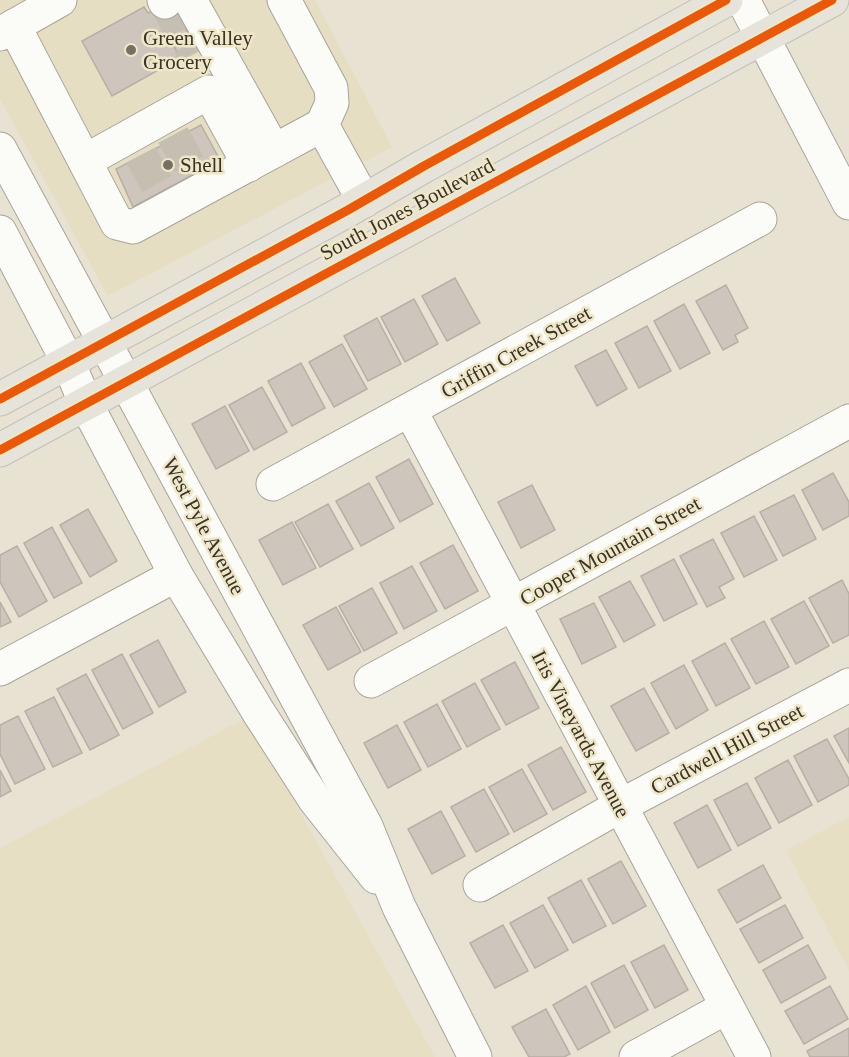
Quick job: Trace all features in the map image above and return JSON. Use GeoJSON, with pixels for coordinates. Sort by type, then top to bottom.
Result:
{"type":"FeatureCollection","features":[{"type":"Feature","properties":{"kind":"main road","name":"South Jones Boulevard"},"geometry":{"type":"LineString","coordinates":[[0,399],[726,0]]}},
{"type":"Feature","properties":{"kind":"main road","name":"South Jones Boulevard"},"geometry":{"type":"LineString","coordinates":[[0,450],[832,0]]}},
{"type":"Feature","properties":{"kind":"street"},"geometry":{"type":"LineString","coordinates":[[60,0],[7,30],[85,161],[117,223],[133,227],[165,199],[198,181],[261,158],[322,125],[332,103],[331,88],[284,0]]}},
{"type":"Feature","properties":{"kind":"street"},"geometry":{"type":"LineString","coordinates":[[743,0],[849,203]]}},
{"type":"Feature","properties":{"kind":"street"},"geometry":{"type":"LineString","coordinates":[[173,1],[261,158]]}},
{"type":"Feature","properties":{"kind":"street"},"geometry":{"type":"LineString","coordinates":[[85,161],[136,145],[168,126],[209,92],[213,88],[194,54]]}},
{"type":"Feature","properties":{"kind":"street"},"geometry":{"type":"LineString","coordinates":[[209,92],[261,158]]}},
{"type":"Feature","properties":{"kind":"street"},"geometry":{"type":"LineString","coordinates":[[322,125],[364,201]]}},
{"type":"Feature","properties":{"kind":"street","name":"West Pyle Avenue"},"geometry":{"type":"LineString","coordinates":[[0,149],[366,826],[399,907],[475,1057]]}},
{"type":"Feature","properties":{"kind":"street","name":"Griffin Creek Street"},"geometry":{"type":"LineString","coordinates":[[273,484],[760,219]]}},
{"type":"Feature","properties":{"kind":"street","name":"West Pyle Avenue"},"geometry":{"type":"LineString","coordinates":[[0,232],[68,362],[86,404],[176,575],[253,704],[315,800],[399,907]]}},
{"type":"Feature","properties":{"kind":"street","name":"Iris Vineyards Avenue"},"geometry":{"type":"LineString","coordinates":[[410,410],[754,1057]]}},
{"type":"Feature","properties":{"kind":"street","name":"Cooper Mountain Street"},"geometry":{"type":"LineString","coordinates":[[371,681],[849,421]]}},
{"type":"Feature","properties":{"kind":"street"},"geometry":{"type":"LineString","coordinates":[[0,669],[176,575]]}},
{"type":"Feature","properties":{"kind":"street","name":"Cardwell Hill Street"},"geometry":{"type":"LineString","coordinates":[[480,885],[620,806],[849,685]]}},
{"type":"Feature","properties":{"kind":"street"},"geometry":{"type":"LineString","coordinates":[[636,1057],[727,1007]]}},
{"type":"Feature","properties":{"kind":"shaded area"},"geometry":{"type":"Polygon","coordinates":[[[0,0],[315,0],[392,147],[108,296],[0,99],[0,0]]]}},
{"type":"Feature","properties":{"kind":"sand"},"geometry":{"type":"Polygon","coordinates":[[[248,717],[435,1057],[0,1057],[0,848],[248,717]]]}},
{"type":"Feature","properties":{"kind":"sand"},"geometry":{"type":"Polygon","coordinates":[[[849,817],[849,971],[786,850],[849,817]]]}},
{"type":"Feature","properties":{"kind":"building"},"geometry":{"type":"Polygon","coordinates":[[[172,4],[197,49],[180,58],[156,13],[172,4]]]}},
{"type":"Feature","properties":{"kind":"building","name":"Green Valley Grocery"},"geometry":{"type":"Polygon","coordinates":[[[144,7],[148,13],[154,9],[180,58],[112,96],[82,41],[144,7]]]}},
{"type":"Feature","properties":{"kind":"building","name":"Shell"},"geometry":{"type":"Polygon","coordinates":[[[201,125],[220,160],[133,207],[116,169],[201,125]]]}},
{"type":"Feature","properties":{"kind":"building"},"geometry":{"type":"Polygon","coordinates":[[[455,278],[480,323],[447,341],[422,296],[455,278]]]}},
{"type":"Feature","properties":{"kind":"building"},"geometry":{"type":"Polygon","coordinates":[[[726,285],[748,328],[735,335],[738,342],[723,350],[696,301],[726,285]]]}},
{"type":"Feature","properties":{"kind":"building"},"geometry":{"type":"Polygon","coordinates":[[[414,299],[438,344],[405,362],[381,317],[414,299]]]}},
{"type":"Feature","properties":{"kind":"building"},"geometry":{"type":"Polygon","coordinates":[[[684,304],[710,353],[680,369],[654,321],[684,304]]]}},
{"type":"Feature","properties":{"kind":"building"},"geometry":{"type":"Polygon","coordinates":[[[377,318],[401,364],[368,381],[344,336],[377,318]]]}},
{"type":"Feature","properties":{"kind":"building"},"geometry":{"type":"Polygon","coordinates":[[[647,326],[671,371],[639,388],[615,343],[647,326]]]}},
{"type":"Feature","properties":{"kind":"building"},"geometry":{"type":"Polygon","coordinates":[[[342,344],[367,389],[334,407],[309,362],[342,344]]]}},
{"type":"Feature","properties":{"kind":"building"},"geometry":{"type":"Polygon","coordinates":[[[606,350],[627,389],[597,406],[575,366],[606,350]]]}},
{"type":"Feature","properties":{"kind":"building"},"geometry":{"type":"Polygon","coordinates":[[[301,363],[325,408],[292,426],[268,381],[301,363]]]}},
{"type":"Feature","properties":{"kind":"building"},"geometry":{"type":"Polygon","coordinates":[[[262,387],[287,432],[254,450],[229,405],[262,387]]]}},
{"type":"Feature","properties":{"kind":"building"},"geometry":{"type":"Polygon","coordinates":[[[225,406],[249,451],[216,469],[192,424],[225,406]]]}},
{"type":"Feature","properties":{"kind":"building"},"geometry":{"type":"Polygon","coordinates":[[[409,459],[433,504],[400,522],[376,477],[409,459]]]}},
{"type":"Feature","properties":{"kind":"building"},"geometry":{"type":"Polygon","coordinates":[[[833,473],[849,502],[849,516],[823,530],[802,490],[833,473]]]}},
{"type":"Feature","properties":{"kind":"building"},"geometry":{"type":"Polygon","coordinates":[[[369,483],[394,528],[361,546],[336,501],[369,483]]]}},
{"type":"Feature","properties":{"kind":"building"},"geometry":{"type":"Polygon","coordinates":[[[532,485],[555,530],[521,548],[498,502],[532,485]]]}},
{"type":"Feature","properties":{"kind":"building"},"geometry":{"type":"Polygon","coordinates":[[[794,495],[816,539],[783,556],[760,512],[794,495]]]}},
{"type":"Feature","properties":{"kind":"building"},"geometry":{"type":"Polygon","coordinates":[[[328,504],[353,549],[320,567],[295,522],[328,504]]]}},
{"type":"Feature","properties":{"kind":"building"},"geometry":{"type":"Polygon","coordinates":[[[88,509],[117,561],[90,577],[60,525],[88,509]]]}},
{"type":"Feature","properties":{"kind":"building"},"geometry":{"type":"Polygon","coordinates":[[[754,516],[777,560],[744,577],[721,533],[754,516]]]}},
{"type":"Feature","properties":{"kind":"building"},"geometry":{"type":"Polygon","coordinates":[[[292,522],[316,568],[283,585],[259,540],[292,522]]]}},
{"type":"Feature","properties":{"kind":"building"},"geometry":{"type":"Polygon","coordinates":[[[52,527],[82,583],[54,598],[24,543],[52,527]]]}},
{"type":"Feature","properties":{"kind":"building"},"geometry":{"type":"Polygon","coordinates":[[[713,539],[734,579],[719,587],[725,598],[707,607],[680,556],[713,539]]]}},
{"type":"Feature","properties":{"kind":"building"},"geometry":{"type":"Polygon","coordinates":[[[453,545],[478,591],[445,609],[420,563],[453,545]]]}},
{"type":"Feature","properties":{"kind":"building"},"geometry":{"type":"Polygon","coordinates":[[[17,546],[47,601],[19,617],[0,582],[0,555],[17,546]]]}},
{"type":"Feature","properties":{"kind":"building"},"geometry":{"type":"Polygon","coordinates":[[[674,559],[697,604],[664,621],[641,576],[674,559]]]}},
{"type":"Feature","properties":{"kind":"building"},"geometry":{"type":"Polygon","coordinates":[[[412,566],[437,611],[404,629],[380,583],[412,566]]]}},
{"type":"Feature","properties":{"kind":"building"},"geometry":{"type":"Polygon","coordinates":[[[842,580],[849,594],[849,635],[833,643],[809,598],[842,580]]]}},
{"type":"Feature","properties":{"kind":"building"},"geometry":{"type":"Polygon","coordinates":[[[630,581],[655,625],[624,642],[599,597],[630,581]]]}},
{"type":"Feature","properties":{"kind":"building"},"geometry":{"type":"Polygon","coordinates":[[[372,588],[397,633],[364,651],[339,606],[372,588]]]}},
{"type":"Feature","properties":{"kind":"building"},"geometry":{"type":"Polygon","coordinates":[[[804,601],[829,646],[796,664],[771,619],[804,601]]]}},
{"type":"Feature","properties":{"kind":"building"},"geometry":{"type":"Polygon","coordinates":[[[0,602],[11,622],[0,627],[0,602]]]}},
{"type":"Feature","properties":{"kind":"building"},"geometry":{"type":"Polygon","coordinates":[[[594,603],[616,647],[582,664],[560,619],[594,603]]]}},
{"type":"Feature","properties":{"kind":"building"},"geometry":{"type":"Polygon","coordinates":[[[336,607],[361,652],[328,670],[303,625],[336,607]]]}},
{"type":"Feature","properties":{"kind":"building"},"geometry":{"type":"Polygon","coordinates":[[[764,621],[789,667],[756,684],[731,639],[764,621]]]}},
{"type":"Feature","properties":{"kind":"building"},"geometry":{"type":"Polygon","coordinates":[[[158,640],[186,692],[159,707],[130,655],[158,640]]]}},
{"type":"Feature","properties":{"kind":"building"},"geometry":{"type":"Polygon","coordinates":[[[725,643],[750,688],[716,706],[692,661],[725,643]]]}},
{"type":"Feature","properties":{"kind":"building"},"geometry":{"type":"Polygon","coordinates":[[[122,654],[153,713],[123,729],[92,670],[122,654]]]}},
{"type":"Feature","properties":{"kind":"building"},"geometry":{"type":"Polygon","coordinates":[[[515,662],[539,708],[506,725],[481,680],[515,662]]]}},
{"type":"Feature","properties":{"kind":"building"},"geometry":{"type":"Polygon","coordinates":[[[684,665],[708,710],[676,729],[651,683],[684,665]]]}},
{"type":"Feature","properties":{"kind":"building"},"geometry":{"type":"Polygon","coordinates":[[[86,674],[119,735],[90,750],[57,689],[86,674]]]}},
{"type":"Feature","properties":{"kind":"building"},"geometry":{"type":"Polygon","coordinates":[[[475,683],[500,729],[467,747],[442,701],[475,683]]]}},
{"type":"Feature","properties":{"kind":"building"},"geometry":{"type":"Polygon","coordinates":[[[644,688],[669,733],[636,751],[611,706],[644,688]]]}},
{"type":"Feature","properties":{"kind":"building"},"geometry":{"type":"Polygon","coordinates":[[[54,697],[82,753],[53,767],[25,711],[54,697]]]}},
{"type":"Feature","properties":{"kind":"building"},"geometry":{"type":"Polygon","coordinates":[[[437,704],[461,749],[428,767],[404,722],[437,704]]]}},
{"type":"Feature","properties":{"kind":"building"},"geometry":{"type":"Polygon","coordinates":[[[18,716],[45,769],[15,784],[0,754],[0,725],[18,716]]]}},
{"type":"Feature","properties":{"kind":"building"},"geometry":{"type":"Polygon","coordinates":[[[397,725],[421,770],[388,788],[364,743],[397,725]]]}},
{"type":"Feature","properties":{"kind":"building"},"geometry":{"type":"Polygon","coordinates":[[[849,728],[849,763],[834,736],[849,728]]]}},
{"type":"Feature","properties":{"kind":"building"},"geometry":{"type":"Polygon","coordinates":[[[827,739],[849,779],[849,785],[818,802],[794,756],[827,739]]]}},
{"type":"Feature","properties":{"kind":"building"},"geometry":{"type":"Polygon","coordinates":[[[561,747],[586,792],[553,810],[528,765],[561,747]]]}},
{"type":"Feature","properties":{"kind":"building"},"geometry":{"type":"Polygon","coordinates":[[[788,760],[812,805],[779,823],[755,778],[788,760]]]}},
{"type":"Feature","properties":{"kind":"building"},"geometry":{"type":"Polygon","coordinates":[[[522,769],[547,814],[514,832],[489,787],[522,769]]]}},
{"type":"Feature","properties":{"kind":"building"},"geometry":{"type":"Polygon","coordinates":[[[0,770],[11,791],[0,797],[0,770]]]}},
{"type":"Feature","properties":{"kind":"building"},"geometry":{"type":"Polygon","coordinates":[[[747,783],[771,828],[738,846],[714,800],[747,783]]]}},
{"type":"Feature","properties":{"kind":"building"},"geometry":{"type":"Polygon","coordinates":[[[484,789],[509,834],[476,852],[451,807],[484,789]]]}},
{"type":"Feature","properties":{"kind":"building"},"geometry":{"type":"Polygon","coordinates":[[[707,805],[731,850],[698,868],[674,823],[707,805]]]}},
{"type":"Feature","properties":{"kind":"building"},"geometry":{"type":"Polygon","coordinates":[[[441,811],[465,856],[432,874],[408,829],[441,811]]]}},
{"type":"Feature","properties":{"kind":"building"},"geometry":{"type":"Polygon","coordinates":[[[621,861],[646,906],[613,924],[588,879],[621,861]]]}},
{"type":"Feature","properties":{"kind":"building"},"geometry":{"type":"Polygon","coordinates":[[[763,865],[781,898],[737,923],[718,890],[763,865]]]}},
{"type":"Feature","properties":{"kind":"building"},"geometry":{"type":"Polygon","coordinates":[[[581,880],[606,926],[573,943],[548,898],[581,880]]]}},
{"type":"Feature","properties":{"kind":"building"},"geometry":{"type":"Polygon","coordinates":[[[543,905],[568,950],[535,968],[510,923],[543,905]]]}},
{"type":"Feature","properties":{"kind":"building"},"geometry":{"type":"Polygon","coordinates":[[[785,905],[803,938],[759,963],[740,929],[785,905]]]}},
{"type":"Feature","properties":{"kind":"building"},"geometry":{"type":"Polygon","coordinates":[[[503,925],[528,971],[495,988],[470,943],[503,925]]]}},
{"type":"Feature","properties":{"kind":"building"},"geometry":{"type":"Polygon","coordinates":[[[664,945],[688,990],[655,1008],[631,962],[664,945]]]}},
{"type":"Feature","properties":{"kind":"building"},"geometry":{"type":"Polygon","coordinates":[[[808,945],[826,978],[781,1003],[763,970],[808,945]]]}},
{"type":"Feature","properties":{"kind":"building"},"geometry":{"type":"Polygon","coordinates":[[[624,965],[648,1010],[615,1028],[591,983],[624,965]]]}},
{"type":"Feature","properties":{"kind":"building"},"geometry":{"type":"Polygon","coordinates":[[[586,986],[610,1032],[578,1050],[553,1005],[586,986]]]}},
{"type":"Feature","properties":{"kind":"building"},"geometry":{"type":"Polygon","coordinates":[[[830,986],[848,1019],[804,1044],[785,1011],[830,986]]]}},
{"type":"Feature","properties":{"kind":"building"},"geometry":{"type":"Polygon","coordinates":[[[546,1009],[570,1054],[564,1057],[529,1057],[512,1027],[546,1009]]]}},
{"type":"Feature","properties":{"kind":"building"},"geometry":{"type":"Polygon","coordinates":[[[849,1028],[849,1057],[810,1057],[807,1051],[849,1028]]]}},
{"type":"Feature","properties":{"kind":"tunnel"},"geometry":{"type":"LineString","coordinates":[[165,2],[194,54]]}},
{"type":"Feature","properties":{"kind":"tunnel"},"geometry":{"type":"LineString","coordinates":[[173,135],[193,172]]}},
{"type":"Feature","properties":{"kind":"tunnel"},"geometry":{"type":"LineString","coordinates":[[141,155],[160,190]]}},
{"type":"Feature","properties":{"kind":"cycle path"},"geometry":{"type":"LineString","coordinates":[[0,399],[348,210],[726,0]]}},
{"type":"Feature","properties":{"kind":"cycle path"},"geometry":{"type":"LineString","coordinates":[[0,450],[832,0]]}},
{"type":"Feature","properties":{"kind":"place","name":"Green Valley Grocery"},"geometry":{"type":"Point","coordinates":[131,50]}},
{"type":"Feature","properties":{"kind":"place","name":"Shell"},"geometry":{"type":"Point","coordinates":[168,165]}}]}
